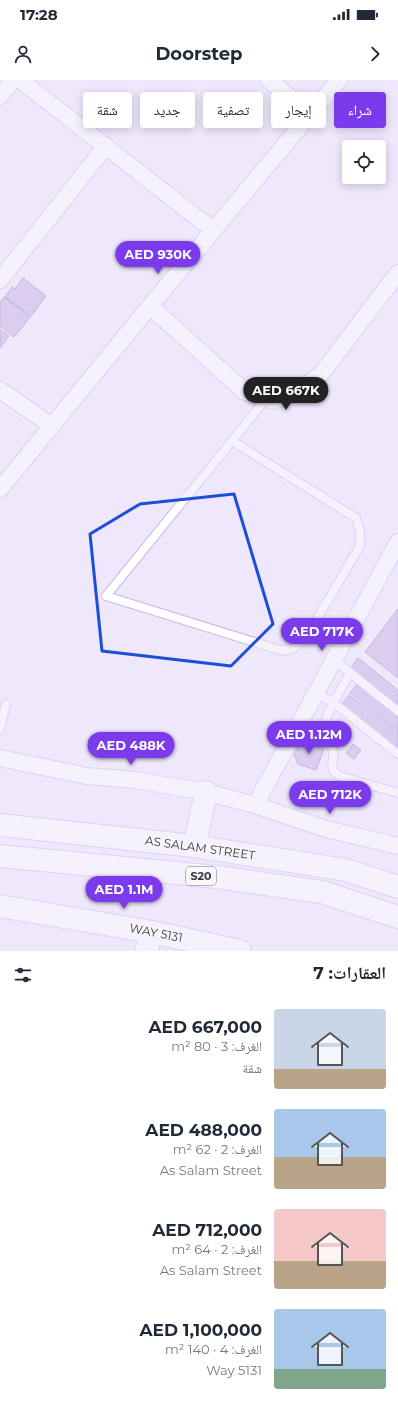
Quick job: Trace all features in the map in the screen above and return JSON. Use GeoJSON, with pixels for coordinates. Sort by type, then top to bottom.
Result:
{"type":"FeatureCollection","features":[{"type":"Feature","properties":{"kind":"main road"},"geometry":{"type":"LineString","coordinates":[[194,846],[206,792]]}},
{"type":"Feature","properties":{"kind":"main road"},"geometry":{"type":"LineString","coordinates":[[0,814],[41,829]]}},
{"type":"Feature","properties":{"kind":"main road","name":"AS SALAM STREET"},"geometry":{"type":"LineString","coordinates":[[0,825],[194,846],[346,870],[398,887]]}},
{"type":"Feature","properties":{"kind":"main road","name":"S20"},"geometry":{"type":"LineString","coordinates":[[0,856],[217,878],[322,892],[398,917]]}},
{"type":"Feature","properties":{"kind":"main road","name":"WAY 5131"},"geometry":{"type":"LineString","coordinates":[[0,906],[149,941],[240,951]]}},
{"type":"Feature","properties":{"kind":"street"},"geometry":{"type":"LineString","coordinates":[[0,96],[13,80]]}},
{"type":"Feature","properties":{"kind":"street"},"geometry":{"type":"LineString","coordinates":[[20,80],[213,230]]}},
{"type":"Feature","properties":{"kind":"street"},"geometry":{"type":"LineString","coordinates":[[269,80],[284,92]]}},
{"type":"Feature","properties":{"kind":"street"},"geometry":{"type":"LineString","coordinates":[[326,96],[339,80]]}},
{"type":"Feature","properties":{"kind":"street"},"geometry":{"type":"LineString","coordinates":[[0,489],[150,306],[299,128]]}},
{"type":"Feature","properties":{"kind":"street"},"geometry":{"type":"LineString","coordinates":[[0,280],[106,146]]}},
{"type":"Feature","properties":{"kind":"street"},"geometry":{"type":"LineString","coordinates":[[150,306],[245,392],[273,401],[296,393],[321,374],[398,273]]}},
{"type":"Feature","properties":{"kind":"street"},"geometry":{"type":"LineString","coordinates":[[0,390],[52,426]]}},
{"type":"Feature","properties":{"kind":"street"},"geometry":{"type":"LineString","coordinates":[[255,805],[398,542]]}},
{"type":"Feature","properties":{"kind":"street"},"geometry":{"type":"LineString","coordinates":[[0,758],[87,776],[135,780],[206,792],[255,805],[326,829],[398,846]]}},
{"type":"Feature","properties":{"kind":"lane"},"geometry":{"type":"LineString","coordinates":[[232,440],[356,518],[360,531],[360,546],[305,639],[292,649],[283,651],[106,596],[232,440],[266,398]]}},
{"type":"Feature","properties":{"kind":"lane"},"geometry":{"type":"LineString","coordinates":[[334,660],[398,711]]}},
{"type":"Feature","properties":{"kind":"lane"},"geometry":{"type":"LineString","coordinates":[[350,673],[325,724],[324,730],[326,738],[334,752],[333,772],[339,776],[398,793]]}},
{"type":"Feature","properties":{"kind":"lane"},"geometry":{"type":"LineString","coordinates":[[316,693],[334,703],[398,754]]}},
{"type":"Feature","properties":{"kind":"lane"},"geometry":{"type":"LineString","coordinates":[[0,729],[6,704]]}},
{"type":"Feature","properties":{"kind":"highlighted area"},"geometry":{"type":"Polygon","coordinates":[[[234,494],[273,624],[231,666],[102,651],[90,534],[140,504],[234,494]]]}},
{"type":"Feature","properties":{"kind":"building"},"geometry":{"type":"Polygon","coordinates":[[[23,278],[46,296],[31,316],[5,297],[12,287],[15,289],[23,278]]]}},
{"type":"Feature","properties":{"kind":"building"},"geometry":{"type":"Polygon","coordinates":[[[4,297],[30,317],[14,337],[0,326],[0,303],[4,297]]]}},
{"type":"Feature","properties":{"kind":"building"},"geometry":{"type":"Polygon","coordinates":[[[0,329],[9,336],[0,348],[0,329]]]}},
{"type":"Feature","properties":{"kind":"building"},"geometry":{"type":"Polygon","coordinates":[[[398,609],[398,678],[365,652],[398,609]]]}},
{"type":"Feature","properties":{"kind":"building"},"geometry":{"type":"Polygon","coordinates":[[[358,658],[398,690],[398,705],[351,668],[358,658]]]}},
{"type":"Feature","properties":{"kind":"building"},"geometry":{"type":"Polygon","coordinates":[[[357,684],[398,716],[398,731],[350,693],[357,684]]]}},
{"type":"Feature","properties":{"kind":"building"},"geometry":{"type":"Polygon","coordinates":[[[349,695],[398,733],[398,748],[342,704],[349,695]]]}},
{"type":"Feature","properties":{"kind":"building"},"geometry":{"type":"Polygon","coordinates":[[[302,741],[324,749],[316,770],[298,764],[294,754],[302,741]]]}},
{"type":"Feature","properties":{"kind":"building"},"geometry":{"type":"Polygon","coordinates":[[[353,744],[361,750],[354,759],[346,753],[353,744]]]}}]}
